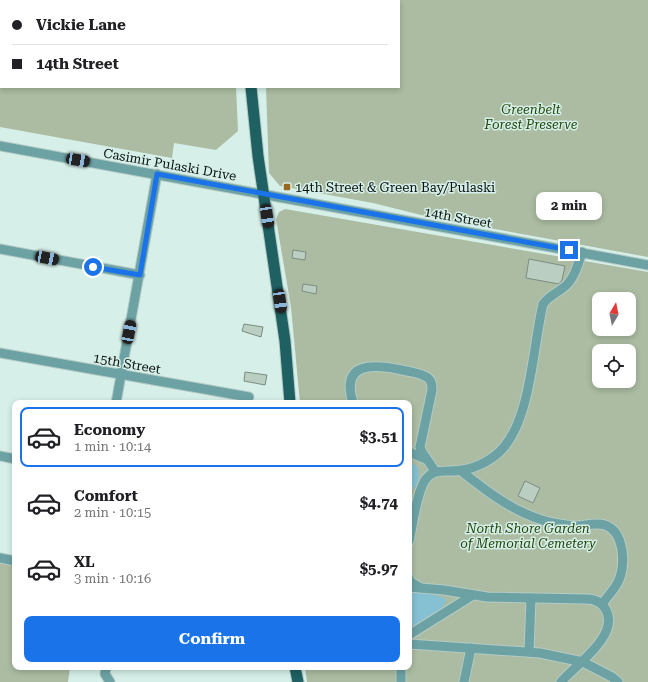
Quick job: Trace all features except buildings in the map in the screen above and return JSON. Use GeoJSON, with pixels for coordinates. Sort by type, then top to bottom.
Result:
{"type":"FeatureCollection","features":[{"type":"Feature","properties":{"kind":"main road"},"geometry":{"type":"LineString","coordinates":[[252,88],[263,194],[288,367],[290,400]]}},
{"type":"Feature","properties":{"kind":"main road"},"geometry":{"type":"LineString","coordinates":[[296,670],[298,682]]}},
{"type":"Feature","properties":{"kind":"street","name":"Casimir Pulaski Drive"},"geometry":{"type":"LineString","coordinates":[[0,146],[263,194]]}},
{"type":"Feature","properties":{"kind":"street"},"geometry":{"type":"LineString","coordinates":[[117,400],[157,174]]}},
{"type":"Feature","properties":{"kind":"street","name":"14th Street"},"geometry":{"type":"LineString","coordinates":[[263,194],[648,265]]}},
{"type":"Feature","properties":{"kind":"street"},"geometry":{"type":"LineString","coordinates":[[0,249],[140,275]]}},
{"type":"Feature","properties":{"kind":"street"},"geometry":{"type":"LineString","coordinates":[[412,529],[423,483],[435,471],[461,470],[478,466],[494,457],[503,449],[516,430],[524,405],[543,304],[547,298],[568,283],[579,265],[582,252]]}},
{"type":"Feature","properties":{"kind":"street","name":"15th Street"},"geometry":{"type":"LineString","coordinates":[[0,353],[249,397]]}},
{"type":"Feature","properties":{"kind":"street"},"geometry":{"type":"LineString","coordinates":[[352,400],[350,391],[351,383],[355,374],[367,366],[380,365],[420,374],[429,378],[432,385],[432,390],[420,442],[422,452],[435,471]]}},
{"type":"Feature","properties":{"kind":"street"},"geometry":{"type":"LineString","coordinates":[[412,453],[426,459]]}},
{"type":"Feature","properties":{"kind":"street"},"geometry":{"type":"LineString","coordinates":[[0,456],[12,458]]}},
{"type":"Feature","properties":{"kind":"street"},"geometry":{"type":"LineString","coordinates":[[461,470],[505,502],[528,515],[565,525],[605,525],[612,530],[621,545],[622,570],[618,583],[602,604]]}},
{"type":"Feature","properties":{"kind":"street"},"geometry":{"type":"LineString","coordinates":[[0,558],[12,560]]}},
{"type":"Feature","properties":{"kind":"street"},"geometry":{"type":"LineString","coordinates":[[412,583],[422,588]]}},
{"type":"Feature","properties":{"kind":"street"},"geometry":{"type":"LineString","coordinates":[[412,588],[473,595],[532,598],[586,598],[602,604],[608,613],[606,631],[583,662],[561,682]]}},
{"type":"Feature","properties":{"kind":"street"},"geometry":{"type":"LineString","coordinates":[[412,633],[473,595]]}},
{"type":"Feature","properties":{"kind":"street"},"geometry":{"type":"LineString","coordinates":[[530,652],[532,598]]}},
{"type":"Feature","properties":{"kind":"street"},"geometry":{"type":"LineString","coordinates":[[412,644],[530,652],[583,662],[612,677],[618,682]]}},
{"type":"Feature","properties":{"kind":"street"},"geometry":{"type":"LineString","coordinates":[[464,682],[471,648]]}},
{"type":"Feature","properties":{"kind":"street"},"geometry":{"type":"LineString","coordinates":[[106,670],[105,674],[110,682]]}},
{"type":"Feature","properties":{"kind":"street"},"geometry":{"type":"LineString","coordinates":[[401,670],[401,682]]}},
{"type":"Feature","properties":{"kind":"green space","name":"Greenbelt Forest Preserve"},"geometry":{"type":"Polygon","coordinates":[[[400,0],[648,0],[648,257],[429,217],[373,203],[280,186],[269,173],[266,88],[400,88],[400,0]]]}},
{"type":"Feature","properties":{"kind":"green space"},"geometry":{"type":"Polygon","coordinates":[[[0,88],[236,88],[238,131],[216,150],[174,143],[172,158],[0,127],[0,88]]]}},
{"type":"Feature","properties":{"kind":"green space","name":"North Shore Garden of Memorial Cemetery"},"geometry":{"type":"Polygon","coordinates":[[[285,209],[648,272],[648,682],[307,682],[305,670],[412,670],[412,400],[300,400],[291,307],[276,219],[279,212],[285,209]]]}},
{"type":"Feature","properties":{"kind":"green space"},"geometry":{"type":"Polygon","coordinates":[[[0,562],[12,564],[12,670],[70,670],[68,682],[0,682],[0,562]]]}},
{"type":"Feature","properties":{"kind":"water"},"geometry":{"type":"Polygon","coordinates":[[[412,463],[417,466],[419,473],[416,484],[412,490],[412,463]]]}},
{"type":"Feature","properties":{"kind":"water"},"geometry":{"type":"Polygon","coordinates":[[[422,592],[445,598],[446,601],[440,610],[435,614],[425,621],[412,626],[412,593],[422,592]]]}},
{"type":"Feature","properties":{"kind":"place","name":"14th Street & Green Bay/Pulaski"},"geometry":{"type":"Point","coordinates":[287,187]}},
{"type":"Feature","properties":{"kind":"route"},"geometry":{"type":"LineString","coordinates":[[93,267],[140,275],[157,174],[569,250]]}}]}
